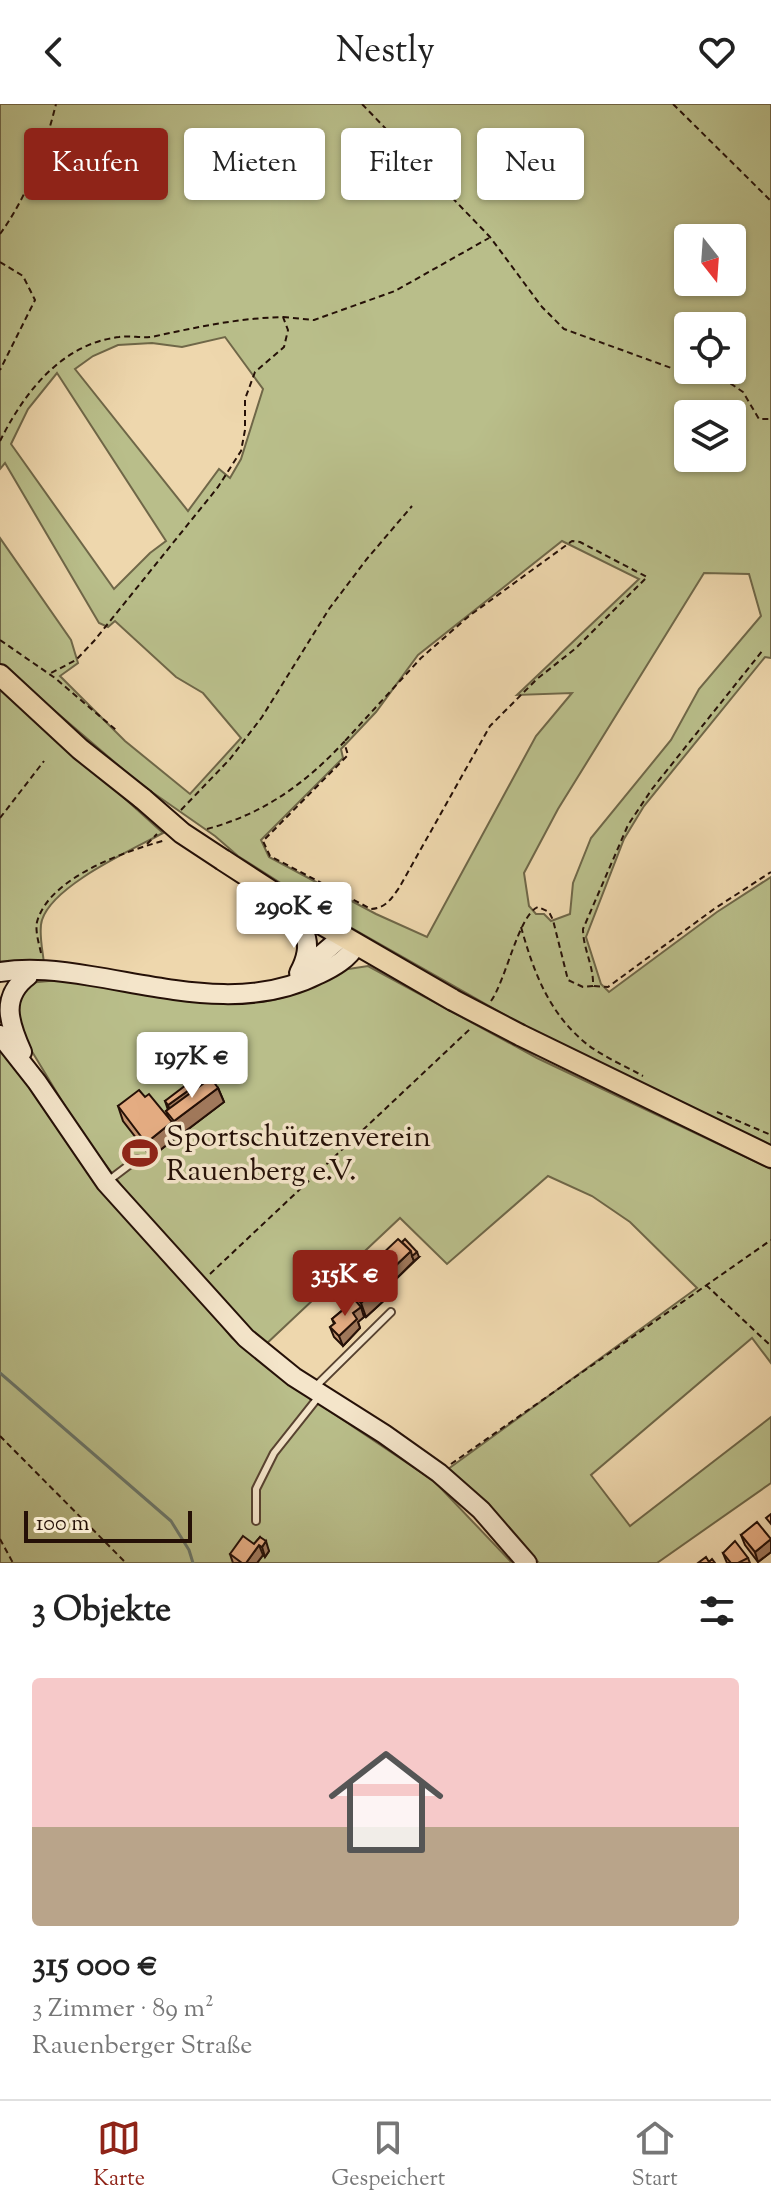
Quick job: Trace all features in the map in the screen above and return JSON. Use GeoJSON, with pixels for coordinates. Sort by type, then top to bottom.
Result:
{"type":"FeatureCollection","features":[{"type":"Feature","properties":{"kind":"main road"},"geometry":{"type":"LineString","coordinates":[[0,675],[80,749],[182,833],[350,940],[520,1035],[771,1157]]}},
{"type":"Feature","properties":{"kind":"street"},"geometry":{"type":"LineString","coordinates":[[261,884],[303,927],[307,936],[307,956],[299,973]]}},
{"type":"Feature","properties":{"kind":"street"},"geometry":{"type":"LineString","coordinates":[[0,972],[22,968],[221,995],[264,993],[292,987],[329,969],[345,959],[350,940]]}},
{"type":"Feature","properties":{"kind":"street"},"geometry":{"type":"LineString","coordinates":[[264,993],[350,940]]}},
{"type":"Feature","properties":{"kind":"street"},"geometry":{"type":"LineString","coordinates":[[0,987],[35,972]]}},
{"type":"Feature","properties":{"kind":"street"},"geometry":{"type":"LineString","coordinates":[[31,1073],[11,1027],[7,1009],[11,992],[35,972]]}},
{"type":"Feature","properties":{"kind":"street"},"geometry":{"type":"LineString","coordinates":[[0,1035],[31,1073],[106,1183],[246,1338],[316,1393],[384,1434],[439,1473],[481,1510],[527,1563]]}},
{"type":"Feature","properties":{"kind":"lane"},"geometry":{"type":"LineString","coordinates":[[106,1183],[137,1159]]}},
{"type":"Feature","properties":{"kind":"lane"},"geometry":{"type":"LineString","coordinates":[[256,1521],[256,1489],[274,1453],[316,1393],[391,1312]]}},
{"type":"Feature","properties":{"kind":"path"},"geometry":{"type":"LineString","coordinates":[[0,234],[17,211],[56,104]]}},
{"type":"Feature","properties":{"kind":"path"},"geometry":{"type":"LineString","coordinates":[[362,104],[490,237],[542,307],[564,329],[674,369],[714,372],[743,392],[759,419],[771,419]]}},
{"type":"Feature","properties":{"kind":"path"},"geometry":{"type":"LineString","coordinates":[[673,104],[771,201]]}},
{"type":"Feature","properties":{"kind":"path"},"geometry":{"type":"LineString","coordinates":[[0,441],[29,392],[52,367],[81,348],[119,337],[149,338],[253,317],[314,320],[395,291],[490,237]]}},
{"type":"Feature","properties":{"kind":"path"},"geometry":{"type":"LineString","coordinates":[[0,262],[23,276],[35,300],[0,370]]}},
{"type":"Feature","properties":{"kind":"path"},"geometry":{"type":"LineString","coordinates":[[49,674],[76,660],[94,641],[218,487],[241,451],[245,399],[255,372],[284,347],[288,330],[283,317]]}},
{"type":"Feature","properties":{"kind":"path"},"geometry":{"type":"LineString","coordinates":[[177,813],[230,759],[262,717],[329,609],[412,506]]}},
{"type":"Feature","properties":{"kind":"path"},"geometry":{"type":"LineString","coordinates":[[199,831],[239,821],[291,791],[344,742],[421,658],[469,616],[572,541],[580,542],[647,577],[576,648],[537,679],[490,726],[399,888],[380,908],[371,909],[270,856],[263,841],[348,755],[344,742]]}},
{"type":"Feature","properties":{"kind":"path"},"geometry":{"type":"LineString","coordinates":[[0,640],[49,674],[116,730]]}},
{"type":"Feature","properties":{"kind":"path"},"geometry":{"type":"LineString","coordinates":[[593,986],[594,972],[583,940],[583,929],[628,825],[652,789],[763,650]]}},
{"type":"Feature","properties":{"kind":"path"},"geometry":{"type":"LineString","coordinates":[[0,818],[44,761]]}},
{"type":"Feature","properties":{"kind":"path"},"geometry":{"type":"LineString","coordinates":[[146,846],[156,835]]}},
{"type":"Feature","properties":{"kind":"path"},"geometry":{"type":"LineString","coordinates":[[35,972],[41,955],[37,923],[53,895],[93,867],[172,839]]}},
{"type":"Feature","properties":{"kind":"path"},"geometry":{"type":"LineString","coordinates":[[485,1008],[508,968],[521,927],[531,909],[538,907],[549,912],[568,980],[583,987],[608,987],[714,909],[771,872]]}},
{"type":"Feature","properties":{"kind":"path"},"geometry":{"type":"LineString","coordinates":[[521,927],[533,968],[545,995],[561,1019],[590,1046],[653,1082]]}},
{"type":"Feature","properties":{"kind":"path"},"geometry":{"type":"LineString","coordinates":[[199,1284],[468,1031],[477,1019]]}},
{"type":"Feature","properties":{"kind":"path"},"geometry":{"type":"LineString","coordinates":[[718,1113],[771,1135]]}},
{"type":"Feature","properties":{"kind":"path"},"geometry":{"type":"LineString","coordinates":[[439,1473],[771,1240]]}},
{"type":"Feature","properties":{"kind":"path"},"geometry":{"type":"LineString","coordinates":[[706,1285],[771,1346]]}},
{"type":"Feature","properties":{"kind":"path"},"geometry":{"type":"LineString","coordinates":[[0,1436],[126,1563]]}},
{"type":"Feature","properties":{"kind":"path"},"geometry":{"type":"LineString","coordinates":[[0,1539],[13,1563]]}},
{"type":"Feature","properties":{"kind":"green space"},"geometry":{"type":"Polygon","coordinates":[[[0,104],[771,104],[771,658],[765,657],[644,806],[624,839],[586,937],[601,984],[609,992],[717,912],[771,877],[771,1149],[598,1068],[350,927],[238,856],[215,836],[139,783],[0,664],[0,538],[71,640],[78,663],[60,676],[125,741],[190,794],[241,738],[203,693],[176,677],[115,621],[108,627],[99,623],[5,463],[0,469],[0,104]],[[225,337],[182,347],[152,343],[118,345],[93,356],[75,369],[188,511],[219,469],[230,478],[241,459],[263,389],[225,337]],[[57,373],[28,409],[11,444],[114,589],[166,541],[57,373]],[[562,541],[418,655],[376,712],[341,749],[343,758],[261,840],[269,857],[376,914],[427,937],[536,736],[572,693],[517,695],[639,579],[562,541]],[[704,573],[558,809],[524,873],[529,906],[536,914],[544,914],[551,921],[570,914],[573,883],[591,838],[671,740],[699,689],[761,616],[749,574],[704,573]]]}},
{"type":"Feature","properties":{"kind":"green space"},"geometry":{"type":"Polygon","coordinates":[[[0,686],[163,833],[95,870],[61,894],[49,907],[41,925],[44,964],[0,967],[0,686]]]}},
{"type":"Feature","properties":{"kind":"green space"},"geometry":{"type":"Polygon","coordinates":[[[368,966],[537,1058],[771,1169],[771,1363],[752,1338],[591,1475],[630,1526],[771,1417],[771,1483],[657,1563],[539,1563],[496,1514],[444,1472],[697,1288],[630,1222],[592,1196],[548,1176],[447,1264],[400,1218],[264,1346],[131,1198],[80,1131],[16,1025],[19,993],[28,983],[59,980],[237,1004],[274,1000],[294,994],[342,970],[368,966]]]}},
{"type":"Feature","properties":{"kind":"green space"},"geometry":{"type":"Polygon","coordinates":[[[0,1051],[12,1062],[80,1161],[178,1271],[232,1338],[288,1383],[434,1481],[512,1563],[0,1563],[0,1051]]]}},
{"type":"Feature","properties":{"kind":"building"},"geometry":{"type":"Polygon","coordinates":[[[211,1078],[218,1088],[174,1121],[166,1111],[211,1078]]]}},
{"type":"Feature","properties":{"kind":"building"},"geometry":{"type":"Polygon","coordinates":[[[186,1085],[189,1090],[168,1105],[165,1101],[186,1085]]]}},
{"type":"Feature","properties":{"kind":"building"},"geometry":{"type":"Polygon","coordinates":[[[139,1090],[145,1097],[149,1094],[172,1122],[146,1143],[118,1106],[139,1090]]]}},
{"type":"Feature","properties":{"kind":"building"},"geometry":{"type":"Polygon","coordinates":[[[398,1239],[411,1251],[391,1270],[379,1257],[398,1239]]]}},
{"type":"Feature","properties":{"kind":"building"},"geometry":{"type":"Polygon","coordinates":[[[405,1239],[417,1252],[412,1256],[402,1242],[405,1239]]]}},
{"type":"Feature","properties":{"kind":"building"},"geometry":{"type":"Polygon","coordinates":[[[368,1261],[385,1275],[385,1280],[361,1303],[342,1283],[368,1261]]]}},
{"type":"Feature","properties":{"kind":"building"},"geometry":{"type":"Polygon","coordinates":[[[355,1300],[361,1307],[353,1313],[357,1319],[339,1336],[330,1327],[335,1323],[332,1319],[355,1300]]]}},
{"type":"Feature","properties":{"kind":"building"},"geometry":{"type":"Polygon","coordinates":[[[757,1522],[771,1539],[755,1552],[741,1535],[757,1522]]]}},
{"type":"Feature","properties":{"kind":"building"},"geometry":{"type":"Polygon","coordinates":[[[243,1536],[254,1544],[260,1537],[266,1541],[262,1547],[259,1545],[246,1563],[230,1554],[243,1536]]]}},
{"type":"Feature","properties":{"kind":"building"},"geometry":{"type":"Polygon","coordinates":[[[735,1541],[748,1558],[731,1563],[723,1553],[735,1541]]]}},
{"type":"Feature","properties":{"kind":"building"},"geometry":{"type":"Polygon","coordinates":[[[706,1557],[709,1562],[712,1559],[715,1563],[698,1563],[706,1557]]]}},
{"type":"Feature","properties":{"kind":"waterway"},"geometry":{"type":"LineString","coordinates":[[0,1373],[171,1521],[189,1550],[193,1563]]}},
{"type":"Feature","properties":{"kind":"place","name":"Sportschützenverein Rauenberg e.V."},"geometry":{"type":"Point","coordinates":[140,1153]}}]}
